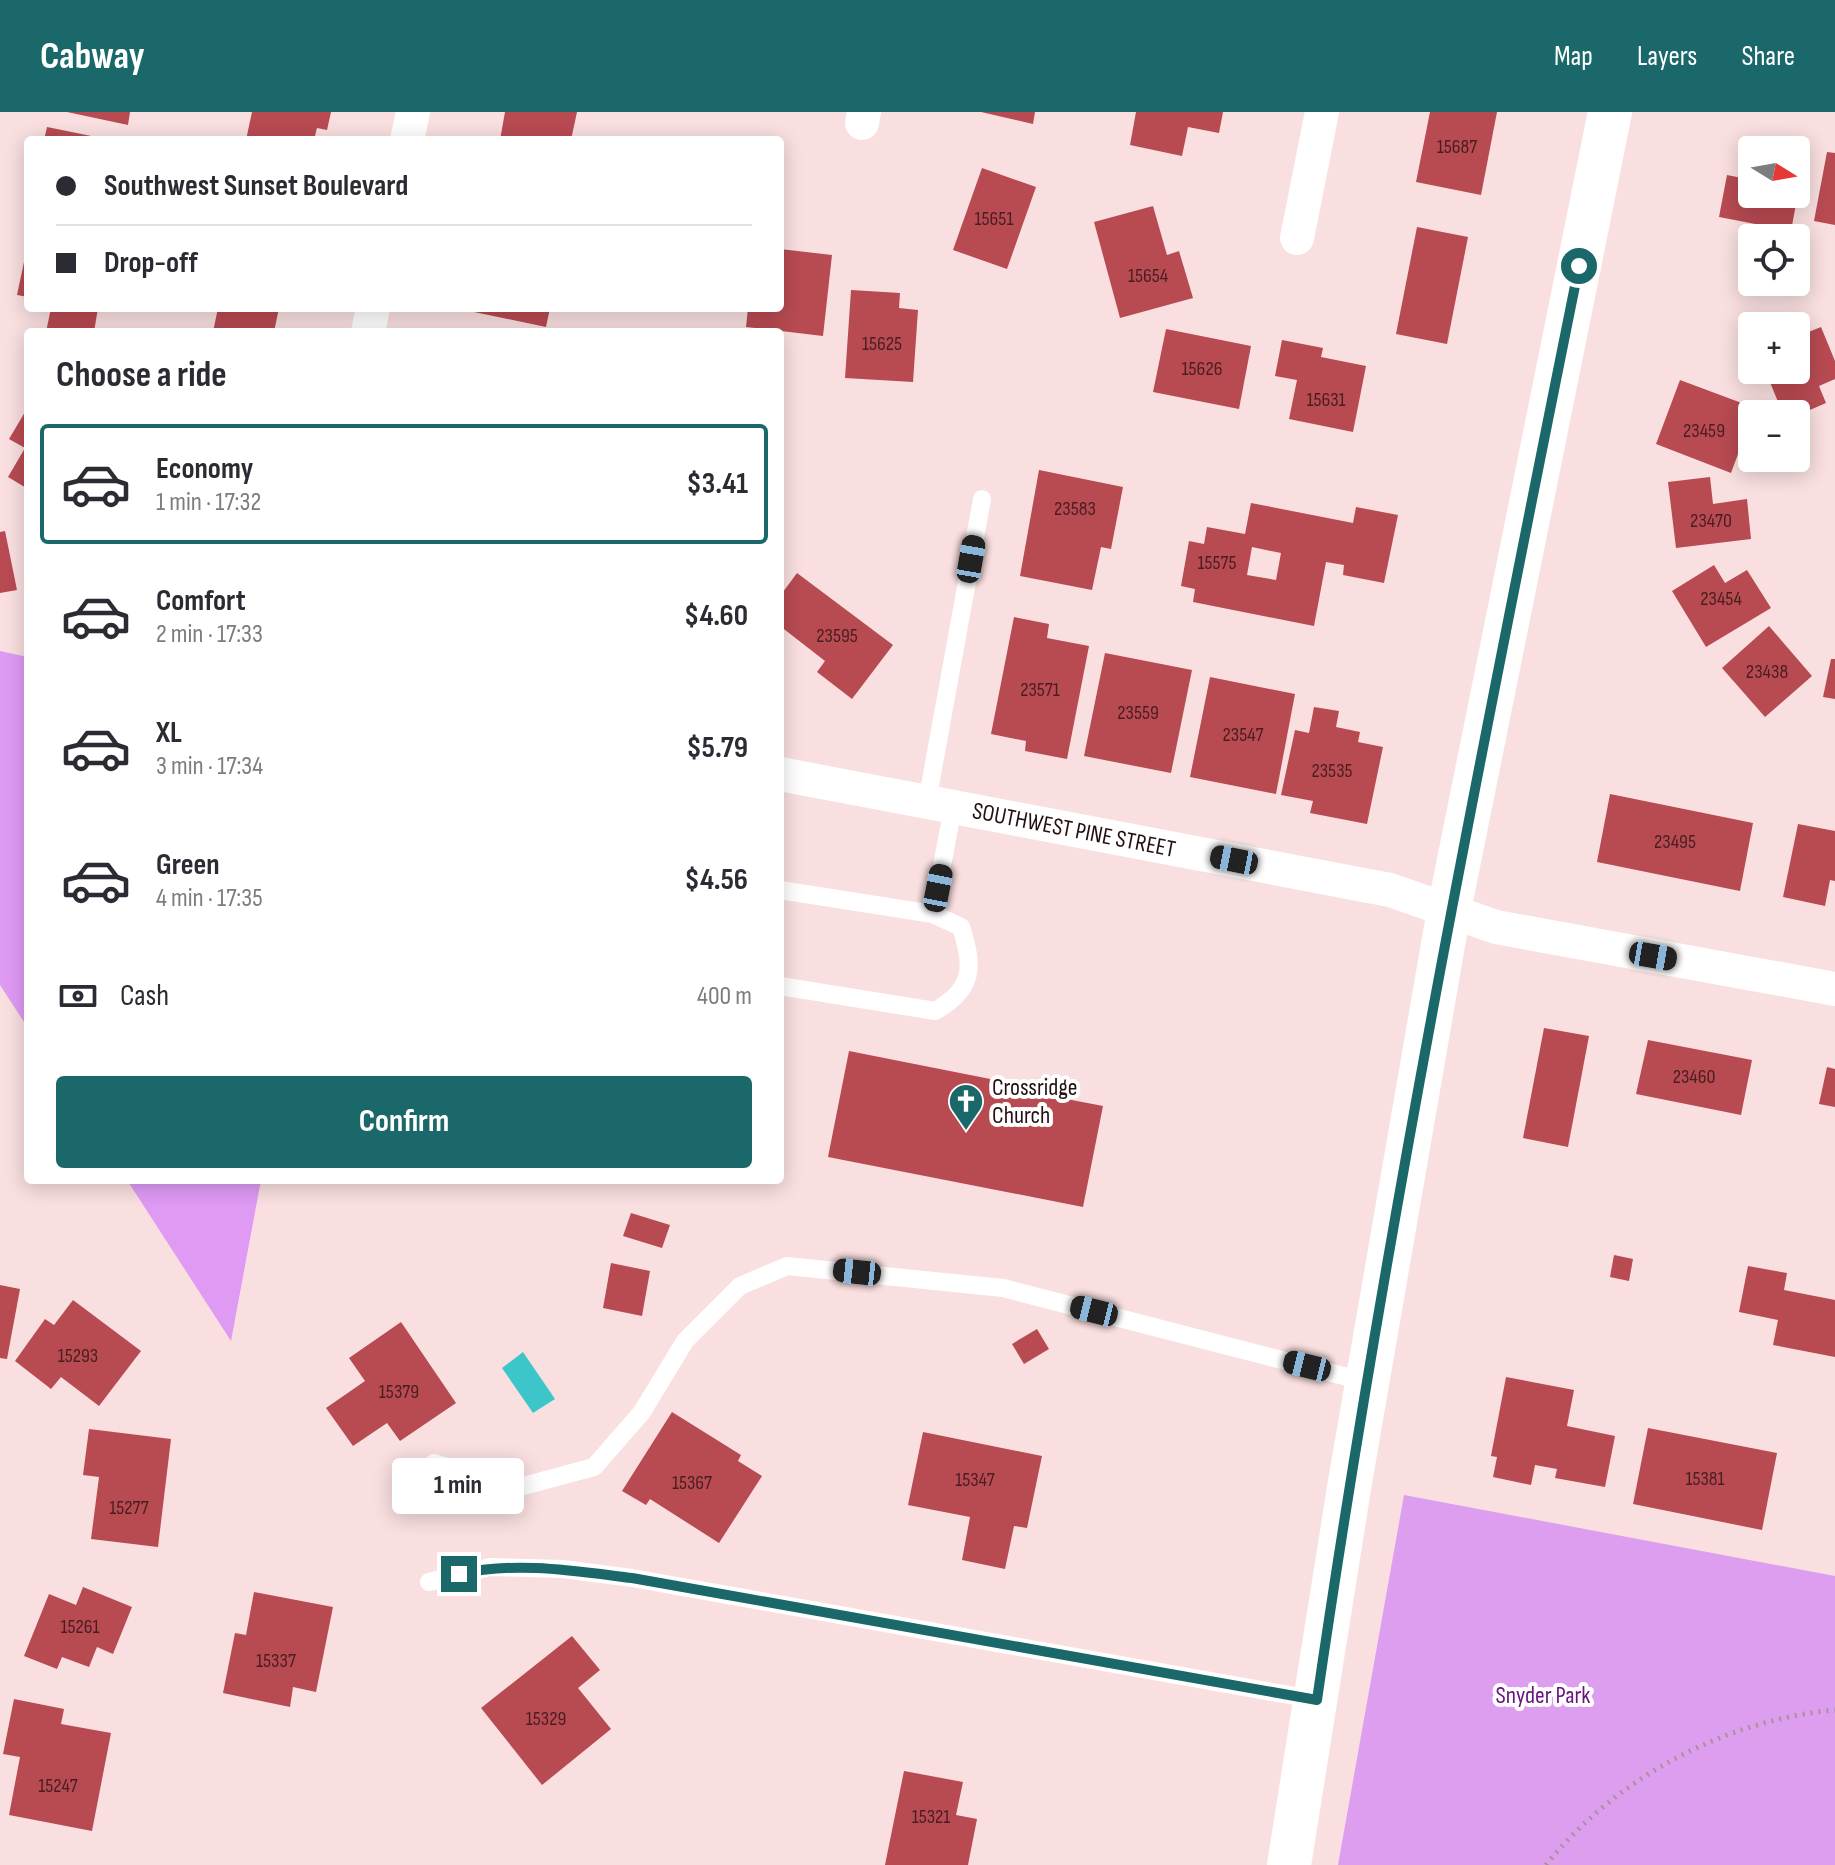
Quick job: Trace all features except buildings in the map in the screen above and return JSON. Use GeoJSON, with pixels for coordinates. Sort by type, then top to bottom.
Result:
{"type":"FeatureCollection","features":[{"type":"Feature","properties":{"kind":"main road"},"geometry":{"type":"LineString","coordinates":[[1289,1865],[1367,1382],[1449,910],[1610,112]]}},
{"type":"Feature","properties":{"kind":"street"},"geometry":{"type":"LineString","coordinates":[[408,136],[413,112]]}},
{"type":"Feature","properties":{"kind":"street"},"geometry":{"type":"LineString","coordinates":[[1297,238],[1322,112]]}},
{"type":"Feature","properties":{"kind":"street","name":"SOUTHWEST PINE STREET"},"geometry":{"type":"LineString","coordinates":[[784,775],[1390,890],[1496,927],[1835,989]]}},
{"type":"Feature","properties":{"kind":"lane"},"geometry":{"type":"LineString","coordinates":[[933,914],[940,805],[982,499]]}},
{"type":"Feature","properties":{"kind":"lane"},"geometry":{"type":"LineString","coordinates":[[784,891],[933,914],[961,927],[969,952],[968,978],[957,998],[935,1011],[784,987]]}},
{"type":"Feature","properties":{"kind":"lane"},"geometry":{"type":"LineString","coordinates":[[434,1463],[516,1488],[594,1467],[642,1412],[685,1341],[740,1286],[787,1266],[1003,1288],[1367,1382]]}},
{"type":"Feature","properties":{"kind":"lane"},"geometry":{"type":"LineString","coordinates":[[429,1582],[490,1567],[563,1569],[632,1578],[1317,1700]]}},
{"type":"Feature","properties":{"kind":"path"},"geometry":{"type":"LineString","coordinates":[[1546,1865],[1580,1828],[1623,1792],[1672,1761],[1708,1742],[1762,1723],[1835,1710]]}},
{"type":"Feature","properties":{"kind":"green space","name":"Snyder Park"},"geometry":{"type":"Polygon","coordinates":[[[1404,1495],[1835,1576],[1835,1865],[1338,1865],[1404,1495]]]}},
{"type":"Feature","properties":{"kind":"shaded area"},"geometry":{"type":"Polygon","coordinates":[[[0,651],[24,656],[24,1022],[0,985],[0,651]]]}},
{"type":"Feature","properties":{"kind":"shaded area"},"geometry":{"type":"Polygon","coordinates":[[[130,1184],[260,1184],[231,1341],[130,1184]]]}},
{"type":"Feature","properties":{"kind":"water"},"geometry":{"type":"Polygon","coordinates":[[[523,1352],[555,1399],[533,1413],[502,1368],[523,1352]]]}},
{"type":"Feature","properties":{"kind":"place","name":"Crossridge Church"},"geometry":{"type":"Point","coordinates":[966,1132]}},
{"type":"Feature","properties":{"kind":"route"},"geometry":{"type":"LineString","coordinates":[[459,1574],[490,1567],[563,1569],[632,1578],[1086,1656],[1317,1700],[1354,1457],[1449,910],[1579,266]]}}]}
